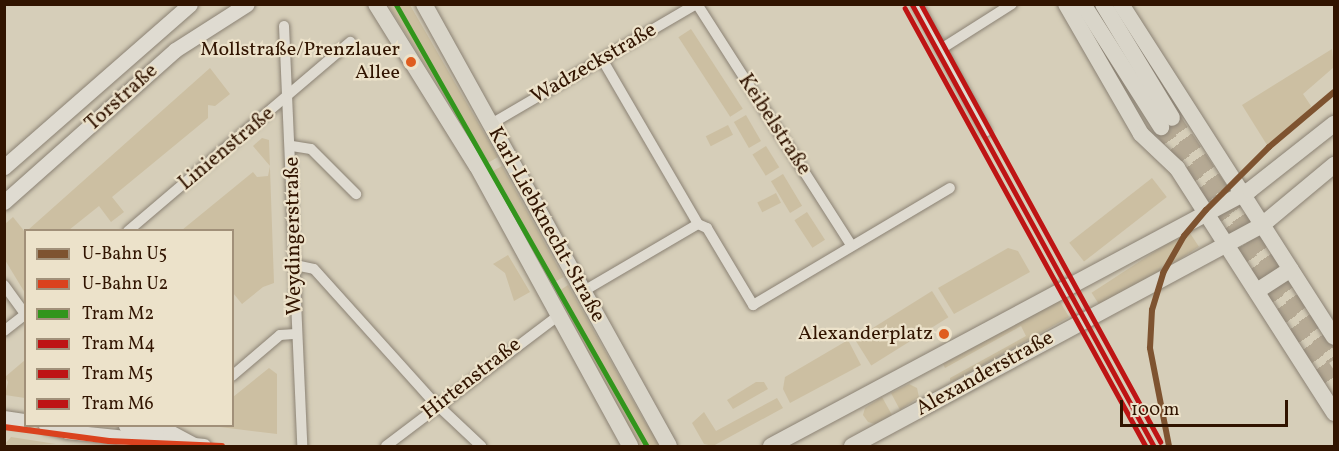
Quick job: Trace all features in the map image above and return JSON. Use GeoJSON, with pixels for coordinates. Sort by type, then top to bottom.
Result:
{"type":"FeatureCollection","features":[{"type":"Feature","properties":{"kind":"main road","name":"Torstraße"},"geometry":{"type":"LineString","coordinates":[[4,167],[190,4]]}},
{"type":"Feature","properties":{"kind":"main road","name":"Torstraße"},"geometry":{"type":"LineString","coordinates":[[4,202],[175,51],[247,4]]}},
{"type":"Feature","properties":{"kind":"main road","name":"Karl-Liebknecht-Straße"},"geometry":{"type":"LineString","coordinates":[[376,4],[477,166],[630,447]]}},
{"type":"Feature","properties":{"kind":"main road","name":"Karl-Liebknecht-Straße"},"geometry":{"type":"LineString","coordinates":[[424,4],[669,447]]}},
{"type":"Feature","properties":{"kind":"main road"},"geometry":{"type":"LineString","coordinates":[[1066,4],[1141,134],[1177,168],[1335,413]]}},
{"type":"Feature","properties":{"kind":"main road"},"geometry":{"type":"LineString","coordinates":[[1083,4],[1166,123],[1103,4]]}},
{"type":"Feature","properties":{"kind":"main road"},"geometry":{"type":"LineString","coordinates":[[1121,4],[1335,337]]}},
{"type":"Feature","properties":{"kind":"main road","name":"Alexanderstraße"},"geometry":{"type":"LineString","coordinates":[[771,447],[1242,194],[1335,124]]}},
{"type":"Feature","properties":{"kind":"main road","name":"Alexanderstraße"},"geometry":{"type":"LineString","coordinates":[[852,447],[1262,225],[1335,165]]}},
{"type":"Feature","properties":{"kind":"main road"},"geometry":{"type":"LineString","coordinates":[[1257,291],[1291,270]]}},
{"type":"Feature","properties":{"kind":"street","name":"Wadzeckstraße"},"geometry":{"type":"LineString","coordinates":[[491,124],[602,59],[682,8],[697,4]]}},
{"type":"Feature","properties":{"kind":"street","name":"Keibelstraße"},"geometry":{"type":"LineString","coordinates":[[697,4],[851,245]]}},
{"type":"Feature","properties":{"kind":"street"},"geometry":{"type":"LineString","coordinates":[[917,4],[986,130]]}},
{"type":"Feature","properties":{"kind":"street"},"geometry":{"type":"LineString","coordinates":[[941,49],[1012,4]]}},
{"type":"Feature","properties":{"kind":"street","name":"Weydingerstraße"},"geometry":{"type":"LineString","coordinates":[[285,26],[292,146],[296,334],[302,447]]}},
{"type":"Feature","properties":{"kind":"street","name":"Linienstraße"},"geometry":{"type":"LineString","coordinates":[[130,229],[289,97],[350,42]]}},
{"type":"Feature","properties":{"kind":"street"},"geometry":{"type":"LineString","coordinates":[[602,59],[698,224],[707,228],[753,305],[950,188]]}},
{"type":"Feature","properties":{"kind":"street"},"geometry":{"type":"LineString","coordinates":[[292,146],[311,149],[356,194]]}},
{"type":"Feature","properties":{"kind":"street"},"geometry":{"type":"LineString","coordinates":[[582,292],[698,224]]}},
{"type":"Feature","properties":{"kind":"street"},"geometry":{"type":"LineString","coordinates":[[295,264],[314,269],[439,405],[481,447]]}},
{"type":"Feature","properties":{"kind":"street"},"geometry":{"type":"LineString","coordinates":[[4,285],[24,313]]}},
{"type":"Feature","properties":{"kind":"street"},"geometry":{"type":"LineString","coordinates":[[4,331],[24,315]]}},
{"type":"Feature","properties":{"kind":"street","name":"Hirtenstraße"},"geometry":{"type":"LineString","coordinates":[[386,447],[559,315]]}},
{"type":"Feature","properties":{"kind":"street"},"geometry":{"type":"LineString","coordinates":[[234,374],[280,335],[296,334]]}},
{"type":"Feature","properties":{"kind":"street"},"geometry":{"type":"LineString","coordinates":[[4,418],[24,421]]}},
{"type":"Feature","properties":{"kind":"street"},"geometry":{"type":"LineString","coordinates":[[50,427],[68,432],[174,446],[199,446]]}},
{"type":"Feature","properties":{"kind":"street"},"geometry":{"type":"LineString","coordinates":[[142,427],[174,429],[199,446]]}},
{"type":"Feature","properties":{"kind":"shaded area"},"geometry":{"type":"Polygon","coordinates":[[[388,5],[410,5],[498,157],[486,164],[388,5]]]}},
{"type":"Feature","properties":{"kind":"shaded area"},"geometry":{"type":"Polygon","coordinates":[[[691,29],[743,109],[730,117],[678,37],[691,29]]]}},
{"type":"Feature","properties":{"kind":"shaded area"},"geometry":{"type":"Polygon","coordinates":[[[1332,49],[1334,67],[1303,94],[1311,106],[1309,110],[1267,145],[1242,105],[1332,49]]]}},
{"type":"Feature","properties":{"kind":"shaded area"},"geometry":{"type":"Polygon","coordinates":[[[210,68],[230,94],[215,106],[208,105],[208,118],[112,197],[124,212],[111,222],[99,206],[70,229],[29,229],[210,68]]]}},
{"type":"Feature","properties":{"kind":"shaded area"},"geometry":{"type":"Polygon","coordinates":[[[746,115],[761,141],[749,148],[734,122],[746,115]]]}},
{"type":"Feature","properties":{"kind":"shaded area"},"geometry":{"type":"Polygon","coordinates":[[[728,125],[733,135],[711,146],[706,136],[728,125]]]}},
{"type":"Feature","properties":{"kind":"shaded area"},"geometry":{"type":"Polygon","coordinates":[[[262,138],[269,140],[270,166],[253,146],[262,138]]]}},
{"type":"Feature","properties":{"kind":"shaded area"},"geometry":{"type":"Polygon","coordinates":[[[766,146],[779,167],[766,176],[752,154],[766,146]]]}},
{"type":"Feature","properties":{"kind":"shaded area"},"geometry":{"type":"Polygon","coordinates":[[[270,166],[274,283],[263,287],[242,304],[234,294],[234,229],[183,229],[253,172],[257,177],[268,176],[270,166]]]}},
{"type":"Feature","properties":{"kind":"shaded area"},"geometry":{"type":"Polygon","coordinates":[[[502,166],[564,277],[552,283],[491,172],[502,166]]]}},
{"type":"Feature","properties":{"kind":"shaded area"},"geometry":{"type":"Polygon","coordinates":[[[783,174],[802,206],[790,213],[771,181],[783,174]]]}},
{"type":"Feature","properties":{"kind":"shaded area"},"geometry":{"type":"Polygon","coordinates":[[[1152,178],[1167,197],[1084,262],[1069,243],[1152,178]]]}},
{"type":"Feature","properties":{"kind":"shaded area"},"geometry":{"type":"Polygon","coordinates":[[[776,193],[781,203],[762,212],[757,203],[776,193]]]}},
{"type":"Feature","properties":{"kind":"shaded area"},"geometry":{"type":"Polygon","coordinates":[[[807,212],[825,240],[812,248],[794,220],[807,212]]]}},
{"type":"Feature","properties":{"kind":"shaded area"},"geometry":{"type":"Polygon","coordinates":[[[13,217],[24,231],[24,291],[5,260],[5,224],[13,217]]]}},
{"type":"Feature","properties":{"kind":"shaded area"},"geometry":{"type":"Polygon","coordinates":[[[1188,230],[1199,247],[1102,309],[1092,293],[1188,230]]]}},
{"type":"Feature","properties":{"kind":"shaded area"},"geometry":{"type":"Polygon","coordinates":[[[1008,248],[1018,251],[1030,272],[954,314],[938,288],[1008,248]]]}},
{"type":"Feature","properties":{"kind":"shaded area"},"geometry":{"type":"Polygon","coordinates":[[[508,255],[530,292],[514,301],[505,273],[493,264],[508,255]]]}},
{"type":"Feature","properties":{"kind":"shaded area"},"geometry":{"type":"Polygon","coordinates":[[[568,285],[645,422],[662,446],[639,446],[556,293],[568,285]]]}},
{"type":"Feature","properties":{"kind":"shaded area"},"geometry":{"type":"Polygon","coordinates":[[[932,291],[948,317],[871,366],[855,339],[932,291]]]}},
{"type":"Feature","properties":{"kind":"shaded area"},"geometry":{"type":"Polygon","coordinates":[[[1059,300],[1069,317],[950,383],[950,378],[1026,336],[1021,326],[945,368],[943,364],[1059,300]]]}},
{"type":"Feature","properties":{"kind":"shaded area"},"geometry":{"type":"Polygon","coordinates":[[[848,340],[861,365],[790,403],[783,389],[785,377],[848,340]]]}},
{"type":"Feature","properties":{"kind":"shaded area"},"geometry":{"type":"Polygon","coordinates":[[[24,361],[24,398],[5,395],[8,382],[5,377],[24,361]]]}},
{"type":"Feature","properties":{"kind":"shaded area"},"geometry":{"type":"Polygon","coordinates":[[[269,368],[277,374],[277,434],[220,427],[234,427],[234,396],[269,368]]]}},
{"type":"Feature","properties":{"kind":"shaded area"},"geometry":{"type":"Polygon","coordinates":[[[756,382],[764,382],[768,389],[733,409],[727,400],[756,382]]]}},
{"type":"Feature","properties":{"kind":"shaded area"},"geometry":{"type":"Polygon","coordinates":[[[909,384],[917,388],[919,397],[900,410],[891,393],[909,384]]]}},
{"type":"Feature","properties":{"kind":"shaded area"},"geometry":{"type":"Polygon","coordinates":[[[882,397],[892,415],[875,424],[868,422],[863,415],[865,408],[882,397]]]}},
{"type":"Feature","properties":{"kind":"shaded area"},"geometry":{"type":"Polygon","coordinates":[[[777,398],[783,408],[713,446],[704,444],[692,423],[704,412],[716,431],[777,398]]]}},
{"type":"Feature","properties":{"kind":"shaded area"},"geometry":{"type":"Polygon","coordinates":[[[11,437],[56,444],[9,446],[5,444],[11,437]]]}},
{"type":"Feature","properties":{"kind":"tunnel"},"geometry":{"type":"LineString","coordinates":[[1172,118],[1334,360]]}},
{"type":"Feature","properties":{"kind":"tunnel"},"geometry":{"type":"LineString","coordinates":[[1161,127],[1334,384]]}},
{"type":"Feature","properties":{"kind":"metro line","name":"U5"},"geometry":{"type":"LineString","coordinates":[[1169,446],[1150,348],[1152,310],[1163,273],[1184,236],[1206,210],[1269,147],[1334,92]]}},
{"type":"Feature","properties":{"kind":"metro line","name":"U2"},"geometry":{"type":"LineString","coordinates":[[4,427],[109,441],[222,446]]}},
{"type":"Feature","properties":{"kind":"tram line","name":"M2"},"geometry":{"type":"LineString","coordinates":[[396,4],[647,446]]}},
{"type":"Feature","properties":{"kind":"tram line","name":"M4"},"geometry":{"type":"LineString","coordinates":[[912,4],[1154,446]]}},
{"type":"Feature","properties":{"kind":"tram line","name":"M6"},"geometry":{"type":"LineString","coordinates":[[921,4],[1161,442]]}},
{"type":"Feature","properties":{"kind":"tram line","name":"M5"},"geometry":{"type":"LineString","coordinates":[[905,8],[1146,446]]}},
{"type":"Feature","properties":{"kind":"place","name":"Mollstraße/Prenzlauer Allee"},"geometry":{"type":"Point","coordinates":[411,62]}},
{"type":"Feature","properties":{"kind":"place","name":"Alexanderplatz"},"geometry":{"type":"Point","coordinates":[944,334]}}]}
